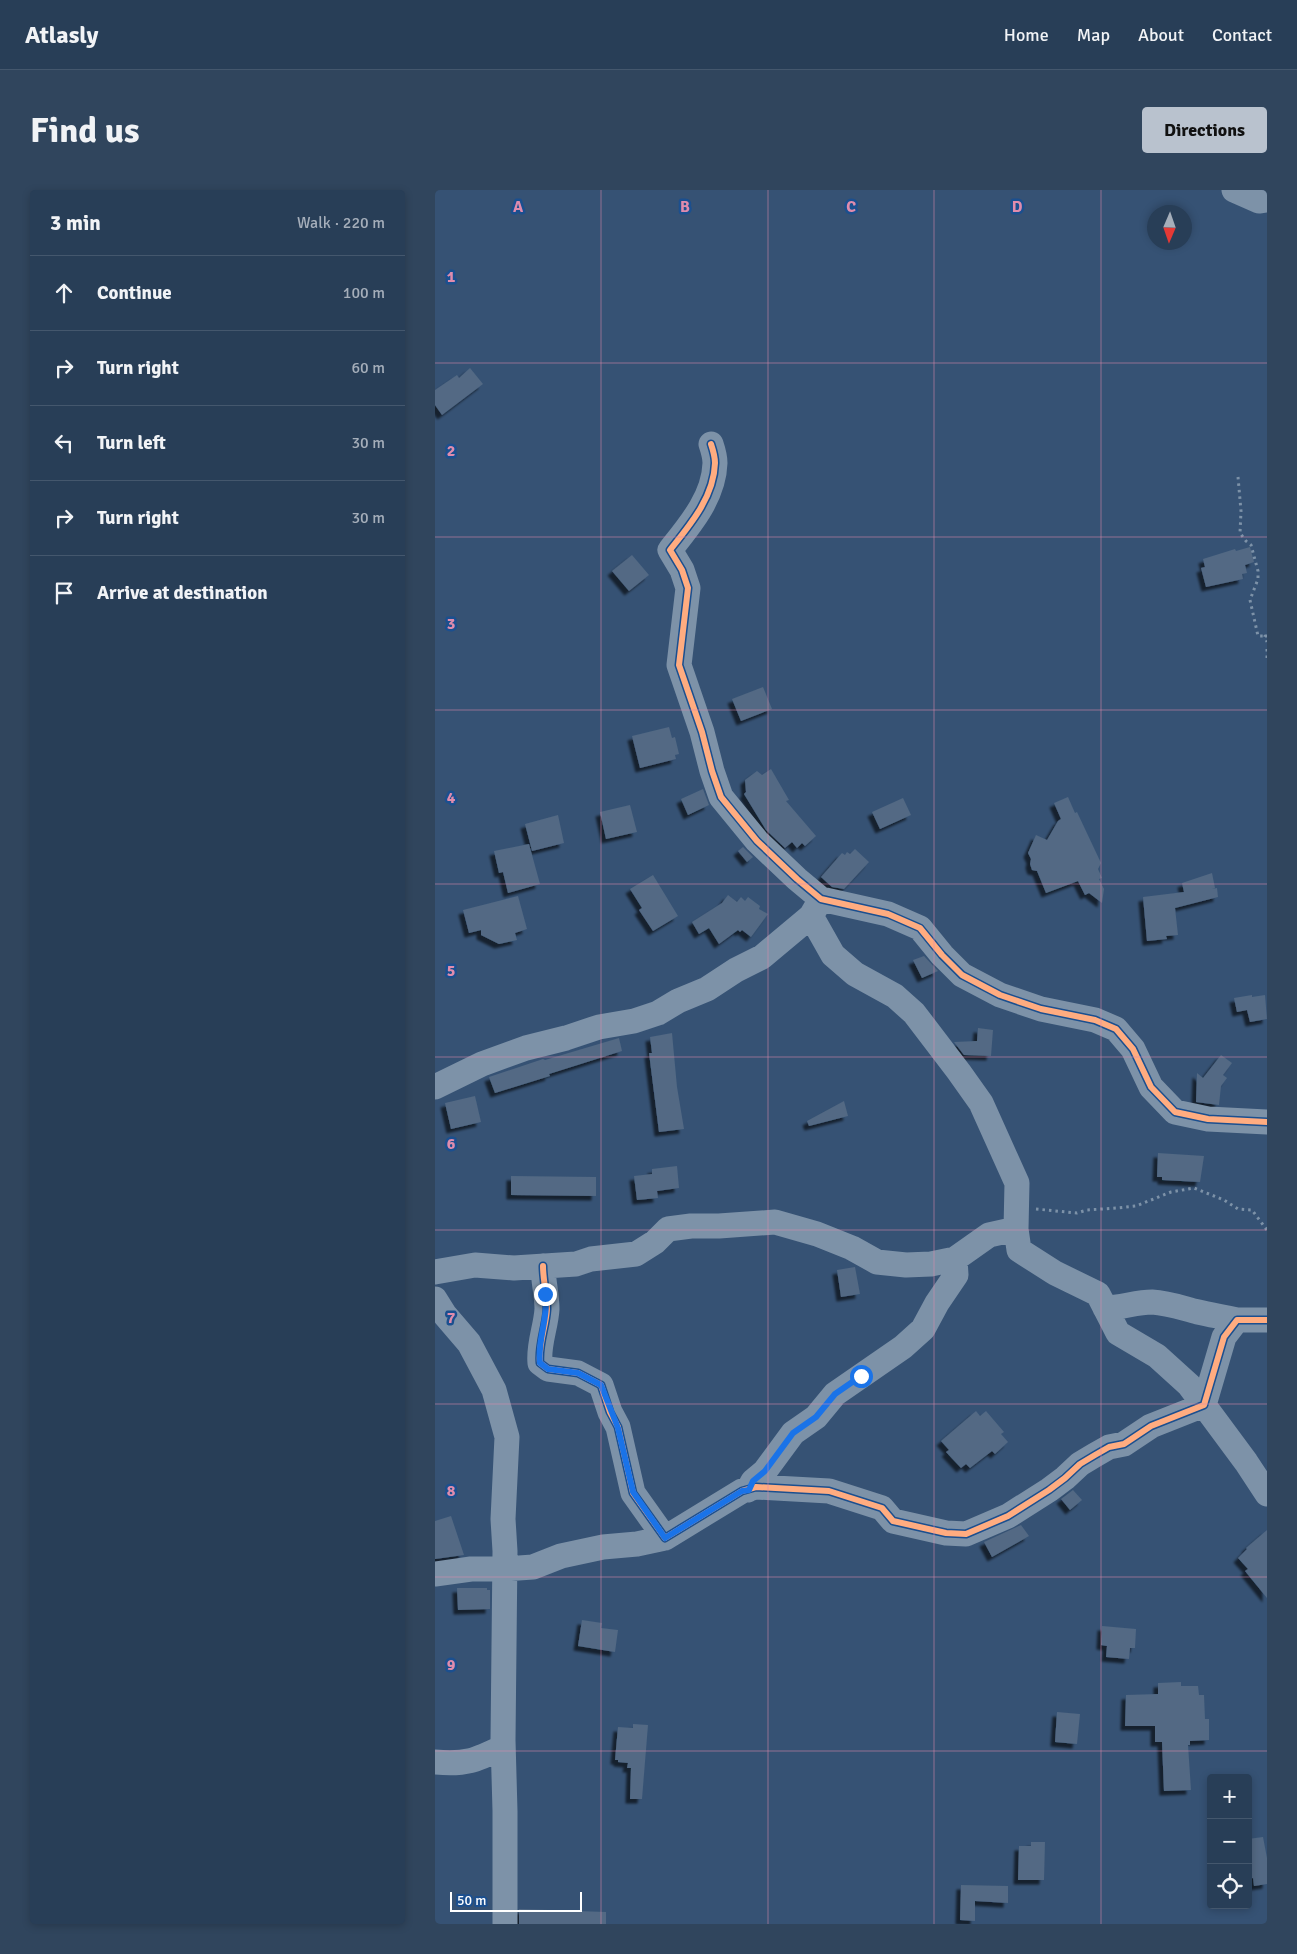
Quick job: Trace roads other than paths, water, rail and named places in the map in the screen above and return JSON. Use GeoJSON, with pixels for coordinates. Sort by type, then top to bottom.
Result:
{"type":"FeatureCollection","features":[{"type":"Feature","properties":{"kind":"street"},"geometry":{"type":"LineString","coordinates":[[1234,190],[1259,202],[1267,200]]}},
{"type":"Feature","properties":{"kind":"street"},"geometry":{"type":"LineString","coordinates":[[711,444],[715,462],[712,481],[704,504],[670,550],[688,588],[679,665],[702,732],[721,797],[757,841],[833,955],[855,974],[895,996],[914,1013],[981,1103],[1017,1183],[1019,1250],[1055,1273],[1098,1294],[1118,1333],[1157,1356],[1189,1385],[1246,1462],[1267,1494]]}},
{"type":"Feature","properties":{"kind":"street"},"geometry":{"type":"LineString","coordinates":[[435,1087],[482,1064],[526,1048],[599,1027],[634,1021],[658,1013],[679,1001],[707,989],[736,970],[761,957],[808,915],[888,914],[920,928],[942,955],[962,975],[1000,995],[1041,1009],[1095,1020],[1116,1029],[1133,1049],[1151,1087],[1175,1112],[1208,1119],[1267,1122]]}},
{"type":"Feature","properties":{"kind":"street"},"geometry":{"type":"LineString","coordinates":[[435,1272],[475,1265],[514,1268],[576,1264],[591,1259],[636,1254],[655,1242],[669,1229],[691,1226],[775,1222],[817,1234],[852,1248],[877,1262],[906,1265],[931,1264],[955,1259],[989,1235],[1017,1219]]}},
{"type":"Feature","properties":{"kind":"street"},"geometry":{"type":"LineString","coordinates":[[749,1490],[753,1481],[765,1471],[793,1433],[816,1417],[835,1394],[903,1347],[923,1329],[937,1302],[956,1275],[955,1259]]}},
{"type":"Feature","properties":{"kind":"street"},"geometry":{"type":"LineString","coordinates":[[543,1266],[543,1284],[547,1306],[539,1353],[540,1363],[548,1369],[578,1373],[601,1385],[618,1428],[633,1492],[665,1538]]}},
{"type":"Feature","properties":{"kind":"street"},"geometry":{"type":"LineString","coordinates":[[435,1299],[445,1315],[469,1343],[494,1390],[507,1437],[503,1519],[505,1569],[503,1747],[505,1924]]}},
{"type":"Feature","properties":{"kind":"street"},"geometry":{"type":"LineString","coordinates":[[1105,1308],[1118,1308],[1130,1304],[1149,1302],[1166,1303],[1197,1312],[1237,1320],[1267,1320]]}},
{"type":"Feature","properties":{"kind":"street"},"geometry":{"type":"LineString","coordinates":[[1203,1405],[1224,1337],[1237,1320]]}},
{"type":"Feature","properties":{"kind":"street"},"geometry":{"type":"LineString","coordinates":[[435,1574],[471,1569],[533,1567],[561,1556],[603,1547],[637,1544],[665,1538],[742,1491],[756,1488],[829,1491],[882,1508],[893,1521],[946,1533],[966,1534],[1008,1516],[1049,1490],[1080,1464],[1109,1447],[1124,1444],[1151,1426],[1203,1405]]}},
{"type":"Feature","properties":{"kind":"street"},"geometry":{"type":"LineString","coordinates":[[435,1762],[457,1764],[478,1758],[503,1747]]}}]}
